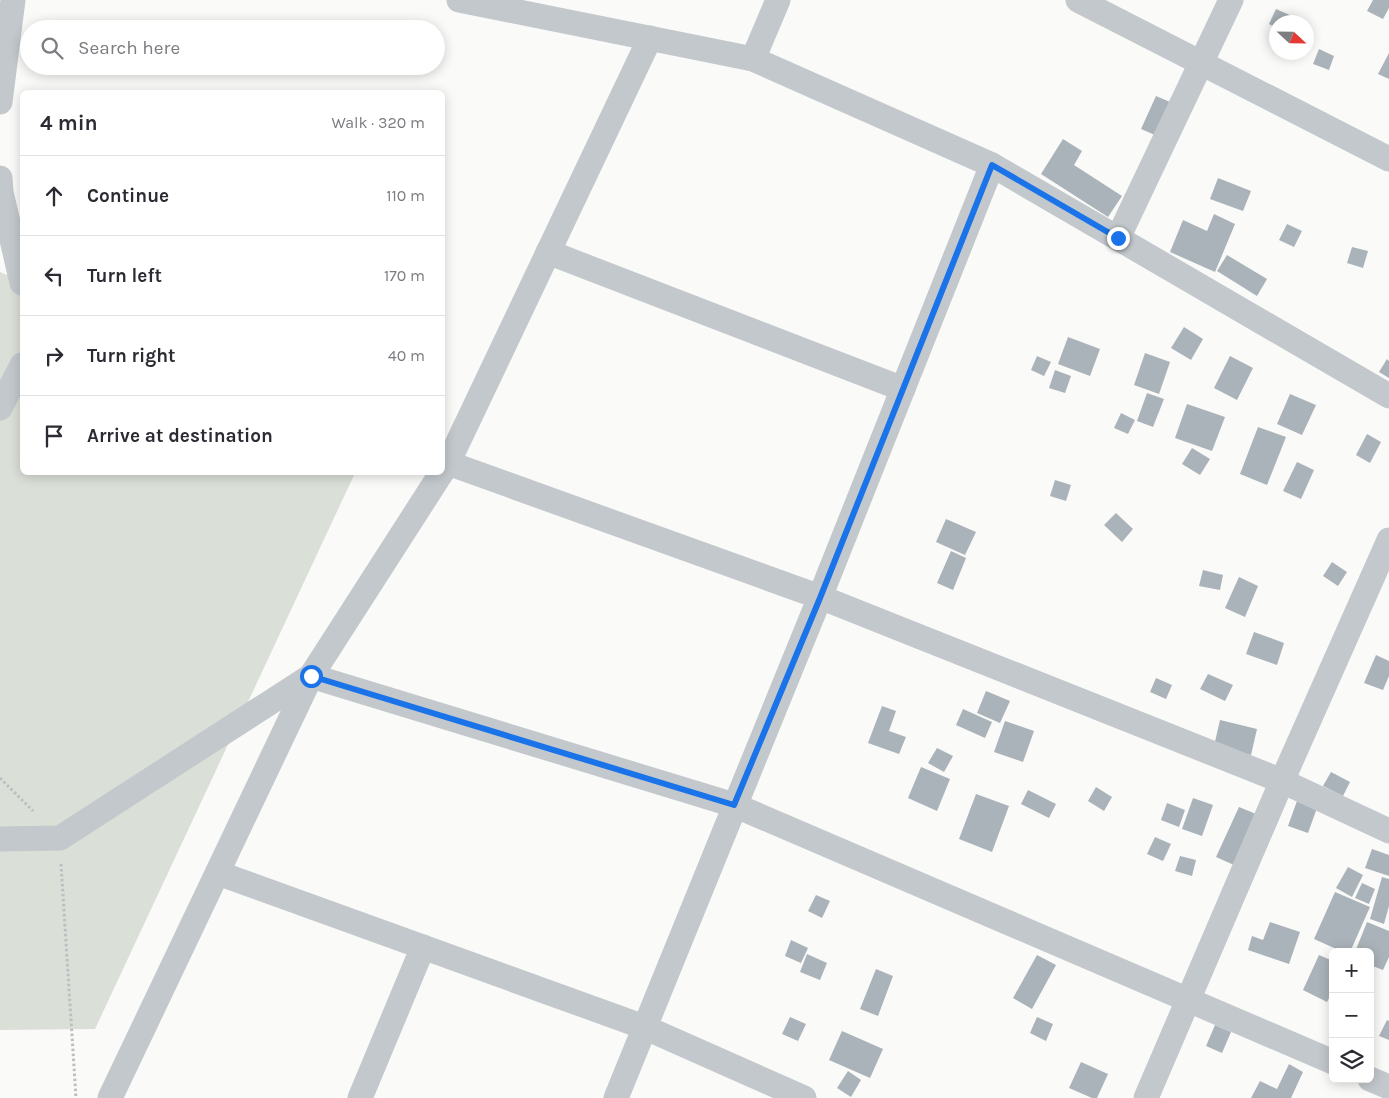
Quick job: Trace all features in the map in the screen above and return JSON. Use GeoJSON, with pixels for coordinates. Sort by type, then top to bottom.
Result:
{"type":"FeatureCollection","features":[{"type":"Feature","properties":{"kind":"street"},"geometry":{"type":"LineString","coordinates":[[0,102],[12,0]]}},
{"type":"Feature","properties":{"kind":"street"},"geometry":{"type":"LineString","coordinates":[[459,0],[753,59],[992,165],[1389,396]]}},
{"type":"Feature","properties":{"kind":"street"},"geometry":{"type":"LineString","coordinates":[[753,59],[778,0]]}},
{"type":"Feature","properties":{"kind":"street"},"geometry":{"type":"LineString","coordinates":[[1078,0],[1389,159]]}},
{"type":"Feature","properties":{"kind":"street"},"geometry":{"type":"LineString","coordinates":[[1118,238],[1232,0]]}},
{"type":"Feature","properties":{"kind":"street"},"geometry":{"type":"LineString","coordinates":[[445,467],[650,38]]}},
{"type":"Feature","properties":{"kind":"street"},"geometry":{"type":"LineString","coordinates":[[616,1098],[820,598],[992,165]]}},
{"type":"Feature","properties":{"kind":"street"},"geometry":{"type":"LineString","coordinates":[[0,178],[1,192],[20,274]]}},
{"type":"Feature","properties":{"kind":"street"},"geometry":{"type":"LineString","coordinates":[[548,252],[903,388]]}},
{"type":"Feature","properties":{"kind":"street"},"geometry":{"type":"LineString","coordinates":[[0,408],[20,369]]}},
{"type":"Feature","properties":{"kind":"street"},"geometry":{"type":"LineString","coordinates":[[445,469],[820,598],[1282,781],[1389,831]]}},
{"type":"Feature","properties":{"kind":"street"},"geometry":{"type":"LineString","coordinates":[[110,1098],[311,676],[440,475]]}},
{"type":"Feature","properties":{"kind":"street"},"geometry":{"type":"LineString","coordinates":[[1146,1098],[1282,781],[1389,540]]}},
{"type":"Feature","properties":{"kind":"street"},"geometry":{"type":"LineString","coordinates":[[0,839],[60,838],[311,676],[734,805],[1329,1060]]}},
{"type":"Feature","properties":{"kind":"street"},"geometry":{"type":"LineString","coordinates":[[218,872],[644,1027],[804,1098]]}},
{"type":"Feature","properties":{"kind":"street"},"geometry":{"type":"LineString","coordinates":[[360,1098],[423,947]]}},
{"type":"Feature","properties":{"kind":"street"},"geometry":{"type":"LineString","coordinates":[[1374,1080],[1389,1086]]}},
{"type":"Feature","properties":{"kind":"path"},"geometry":{"type":"LineString","coordinates":[[0,778],[60,838],[76,1098]]}},
{"type":"Feature","properties":{"kind":"shaded area"},"geometry":{"type":"Polygon","coordinates":[[[0,272],[20,280],[20,475],[354,475],[95,1029],[0,1030],[0,272]]]}},
{"type":"Feature","properties":{"kind":"building"},"geometry":{"type":"Polygon","coordinates":[[[1373,0],[1389,0],[1389,8],[1383,19],[1367,11],[1373,0]]]}},
{"type":"Feature","properties":{"kind":"building"},"geometry":{"type":"Polygon","coordinates":[[[1276,9],[1290,15],[1273,15],[1276,9]]]}},
{"type":"Feature","properties":{"kind":"building"},"geometry":{"type":"Polygon","coordinates":[[[1319,49],[1334,56],[1329,70],[1313,64],[1319,49]]]}},
{"type":"Feature","properties":{"kind":"building"},"geometry":{"type":"Polygon","coordinates":[[[1389,53],[1389,79],[1378,74],[1389,53]]]}},
{"type":"Feature","properties":{"kind":"building"},"geometry":{"type":"Polygon","coordinates":[[[1156,96],[1170,102],[1155,135],[1141,129],[1156,96]]]}},
{"type":"Feature","properties":{"kind":"building"},"geometry":{"type":"Polygon","coordinates":[[[1063,139],[1082,151],[1074,165],[1122,196],[1108,217],[1041,174],[1063,139]]]}},
{"type":"Feature","properties":{"kind":"building"},"geometry":{"type":"Polygon","coordinates":[[[1218,178],[1251,191],[1243,211],[1210,199],[1218,178]]]}},
{"type":"Feature","properties":{"kind":"building"},"geometry":{"type":"Polygon","coordinates":[[[1214,214],[1235,224],[1215,272],[1170,252],[1183,220],[1207,231],[1214,214]]]}},
{"type":"Feature","properties":{"kind":"building"},"geometry":{"type":"Polygon","coordinates":[[[1287,224],[1302,231],[1294,247],[1279,240],[1287,224]]]}},
{"type":"Feature","properties":{"kind":"building"},"geometry":{"type":"Polygon","coordinates":[[[1352,247],[1368,251],[1363,268],[1347,263],[1352,247]]]}},
{"type":"Feature","properties":{"kind":"building"},"geometry":{"type":"Polygon","coordinates":[[[1227,255],[1267,279],[1257,296],[1217,271],[1227,255]]]}},
{"type":"Feature","properties":{"kind":"building"},"geometry":{"type":"Polygon","coordinates":[[[1184,327],[1203,339],[1191,360],[1171,348],[1184,327]]]}},
{"type":"Feature","properties":{"kind":"building"},"geometry":{"type":"Polygon","coordinates":[[[1068,337],[1100,349],[1090,376],[1058,364],[1068,337]]]}},
{"type":"Feature","properties":{"kind":"building"},"geometry":{"type":"Polygon","coordinates":[[[1145,353],[1170,362],[1159,394],[1134,385],[1145,353]]]}},
{"type":"Feature","properties":{"kind":"building"},"geometry":{"type":"Polygon","coordinates":[[[1037,356],[1051,362],[1044,376],[1031,370],[1037,356]]]}},
{"type":"Feature","properties":{"kind":"building"},"geometry":{"type":"Polygon","coordinates":[[[1230,356],[1253,368],[1237,400],[1214,388],[1230,356]]]}},
{"type":"Feature","properties":{"kind":"building"},"geometry":{"type":"Polygon","coordinates":[[[1387,359],[1389,361],[1389,378],[1379,372],[1387,359]]]}},
{"type":"Feature","properties":{"kind":"building"},"geometry":{"type":"Polygon","coordinates":[[[1055,370],[1071,376],[1065,393],[1049,388],[1055,370]]]}},
{"type":"Feature","properties":{"kind":"building"},"geometry":{"type":"Polygon","coordinates":[[[1147,393],[1164,399],[1153,427],[1137,421],[1147,393]]]}},
{"type":"Feature","properties":{"kind":"building"},"geometry":{"type":"Polygon","coordinates":[[[1290,394],[1316,405],[1302,435],[1277,424],[1290,394]]]}},
{"type":"Feature","properties":{"kind":"building"},"geometry":{"type":"Polygon","coordinates":[[[1187,404],[1225,417],[1212,451],[1175,438],[1187,404]]]}},
{"type":"Feature","properties":{"kind":"building"},"geometry":{"type":"Polygon","coordinates":[[[1121,413],[1135,420],[1128,434],[1114,428],[1121,413]]]}},
{"type":"Feature","properties":{"kind":"building"},"geometry":{"type":"Polygon","coordinates":[[[1258,427],[1286,437],[1267,485],[1240,474],[1258,427]]]}},
{"type":"Feature","properties":{"kind":"building"},"geometry":{"type":"Polygon","coordinates":[[[1367,434],[1381,442],[1370,463],[1356,455],[1367,434]]]}},
{"type":"Feature","properties":{"kind":"building"},"geometry":{"type":"Polygon","coordinates":[[[1192,448],[1210,459],[1200,475],[1182,464],[1192,448]]]}},
{"type":"Feature","properties":{"kind":"building"},"geometry":{"type":"Polygon","coordinates":[[[1297,462],[1314,470],[1301,499],[1283,491],[1297,462]]]}},
{"type":"Feature","properties":{"kind":"building"},"geometry":{"type":"Polygon","coordinates":[[[1055,480],[1071,485],[1066,501],[1050,496],[1055,480]]]}},
{"type":"Feature","properties":{"kind":"building"},"geometry":{"type":"Polygon","coordinates":[[[1116,513],[1133,529],[1122,542],[1104,525],[1116,513]]]}},
{"type":"Feature","properties":{"kind":"building"},"geometry":{"type":"Polygon","coordinates":[[[946,519],[976,532],[965,555],[936,542],[946,519]]]}},
{"type":"Feature","properties":{"kind":"building"},"geometry":{"type":"Polygon","coordinates":[[[951,551],[966,558],[953,590],[937,583],[951,551]]]}},
{"type":"Feature","properties":{"kind":"building"},"geometry":{"type":"Polygon","coordinates":[[[1332,562],[1347,572],[1338,586],[1323,576],[1332,562]]]}},
{"type":"Feature","properties":{"kind":"building"},"geometry":{"type":"Polygon","coordinates":[[[1203,570],[1223,575],[1220,590],[1199,586],[1203,570]]]}},
{"type":"Feature","properties":{"kind":"building"},"geometry":{"type":"Polygon","coordinates":[[[1239,577],[1258,586],[1245,617],[1225,608],[1239,577]]]}},
{"type":"Feature","properties":{"kind":"building"},"geometry":{"type":"Polygon","coordinates":[[[1254,632],[1284,643],[1277,665],[1246,654],[1254,632]]]}},
{"type":"Feature","properties":{"kind":"building"},"geometry":{"type":"Polygon","coordinates":[[[1376,655],[1389,661],[1389,676],[1383,690],[1364,683],[1376,655]]]}},
{"type":"Feature","properties":{"kind":"building"},"geometry":{"type":"Polygon","coordinates":[[[1208,674],[1233,685],[1225,701],[1200,689],[1208,674]]]}},
{"type":"Feature","properties":{"kind":"building"},"geometry":{"type":"Polygon","coordinates":[[[1156,678],[1172,685],[1166,699],[1150,692],[1156,678]]]}},
{"type":"Feature","properties":{"kind":"building"},"geometry":{"type":"Polygon","coordinates":[[[986,691],[1010,701],[1000,723],[977,713],[986,691]]]}},
{"type":"Feature","properties":{"kind":"building"},"geometry":{"type":"Polygon","coordinates":[[[882,706],[896,711],[889,731],[906,737],[899,754],[868,743],[882,706]]]}},
{"type":"Feature","properties":{"kind":"building"},"geometry":{"type":"Polygon","coordinates":[[[963,709],[992,722],[985,738],[956,725],[963,709]]]}},
{"type":"Feature","properties":{"kind":"building"},"geometry":{"type":"Polygon","coordinates":[[[1220,720],[1257,729],[1251,755],[1214,746],[1220,720]]]}},
{"type":"Feature","properties":{"kind":"building"},"geometry":{"type":"Polygon","coordinates":[[[1005,721],[1034,731],[1023,762],[994,752],[1005,721]]]}},
{"type":"Feature","properties":{"kind":"building"},"geometry":{"type":"Polygon","coordinates":[[[937,748],[953,756],[944,772],[928,763],[937,748]]]}},
{"type":"Feature","properties":{"kind":"building"},"geometry":{"type":"Polygon","coordinates":[[[921,767],[950,779],[937,811],[908,798],[921,767]]]}},
{"type":"Feature","properties":{"kind":"building"},"geometry":{"type":"Polygon","coordinates":[[[1331,772],[1350,782],[1343,796],[1323,786],[1331,772]]]}},
{"type":"Feature","properties":{"kind":"building"},"geometry":{"type":"Polygon","coordinates":[[[1096,787],[1112,797],[1104,811],[1088,801],[1096,787]]]}},
{"type":"Feature","properties":{"kind":"building"},"geometry":{"type":"Polygon","coordinates":[[[1028,790],[1056,804],[1049,818],[1021,804],[1028,790]]]}},
{"type":"Feature","properties":{"kind":"building"},"geometry":{"type":"Polygon","coordinates":[[[976,794],[1009,806],[992,852],[959,839],[976,794]]]}},
{"type":"Feature","properties":{"kind":"building"},"geometry":{"type":"Polygon","coordinates":[[[1193,798],[1213,805],[1202,836],[1182,829],[1193,798]]]}},
{"type":"Feature","properties":{"kind":"building"},"geometry":{"type":"Polygon","coordinates":[[[1297,801],[1317,808],[1308,833],[1288,826],[1297,801]]]}},
{"type":"Feature","properties":{"kind":"building"},"geometry":{"type":"Polygon","coordinates":[[[1167,803],[1185,810],[1179,827],[1161,820],[1167,803]]]}},
{"type":"Feature","properties":{"kind":"building"},"geometry":{"type":"Polygon","coordinates":[[[1239,807],[1256,814],[1234,865],[1216,857],[1239,807]]]}},
{"type":"Feature","properties":{"kind":"building"},"geometry":{"type":"Polygon","coordinates":[[[1155,837],[1171,844],[1163,861],[1147,854],[1155,837]]]}},
{"type":"Feature","properties":{"kind":"building"},"geometry":{"type":"Polygon","coordinates":[[[1372,849],[1389,855],[1389,876],[1365,868],[1372,849]]]}},
{"type":"Feature","properties":{"kind":"building"},"geometry":{"type":"Polygon","coordinates":[[[1180,856],[1196,860],[1192,876],[1175,871],[1180,856]]]}},
{"type":"Feature","properties":{"kind":"building"},"geometry":{"type":"Polygon","coordinates":[[[1348,867],[1363,875],[1352,897],[1336,888],[1348,867]]]}},
{"type":"Feature","properties":{"kind":"building"},"geometry":{"type":"Polygon","coordinates":[[[1382,877],[1389,879],[1389,906],[1384,924],[1370,919],[1382,877]]]}},
{"type":"Feature","properties":{"kind":"building"},"geometry":{"type":"Polygon","coordinates":[[[1362,883],[1375,889],[1369,904],[1355,898],[1362,883]]]}},
{"type":"Feature","properties":{"kind":"building"},"geometry":{"type":"Polygon","coordinates":[[[1335,892],[1370,907],[1352,948],[1334,948],[1314,939],[1335,892]]]}},
{"type":"Feature","properties":{"kind":"building"},"geometry":{"type":"Polygon","coordinates":[[[816,895],[830,901],[822,918],[808,911],[816,895]]]}},
{"type":"Feature","properties":{"kind":"building"},"geometry":{"type":"Polygon","coordinates":[[[1270,922],[1300,932],[1289,964],[1248,950],[1252,936],[1263,940],[1270,922]]]}},
{"type":"Feature","properties":{"kind":"building"},"geometry":{"type":"Polygon","coordinates":[[[1367,922],[1389,931],[1389,957],[1383,970],[1374,967],[1374,948],[1357,948],[1367,922]]]}},
{"type":"Feature","properties":{"kind":"building"},"geometry":{"type":"Polygon","coordinates":[[[791,940],[808,948],[801,963],[785,956],[791,940]]]}},
{"type":"Feature","properties":{"kind":"building"},"geometry":{"type":"Polygon","coordinates":[[[807,954],[827,963],[820,980],[800,972],[807,954]]]}},
{"type":"Feature","properties":{"kind":"building"},"geometry":{"type":"Polygon","coordinates":[[[1037,955],[1056,965],[1032,1009],[1013,998],[1037,955]]]}},
{"type":"Feature","properties":{"kind":"building"},"geometry":{"type":"Polygon","coordinates":[[[1319,955],[1329,959],[1329,998],[1327,1002],[1303,990],[1319,955]]]}},
{"type":"Feature","properties":{"kind":"building"},"geometry":{"type":"Polygon","coordinates":[[[876,969],[893,976],[878,1016],[860,1009],[876,969]]]}},
{"type":"Feature","properties":{"kind":"building"},"geometry":{"type":"Polygon","coordinates":[[[790,1017],[806,1024],[798,1041],[782,1034],[790,1017]]]}},
{"type":"Feature","properties":{"kind":"building"},"geometry":{"type":"Polygon","coordinates":[[[1037,1017],[1053,1024],[1046,1041],[1030,1033],[1037,1017]]]}},
{"type":"Feature","properties":{"kind":"building"},"geometry":{"type":"Polygon","coordinates":[[[1387,1020],[1389,1021],[1389,1040],[1379,1036],[1387,1020]]]}},
{"type":"Feature","properties":{"kind":"building"},"geometry":{"type":"Polygon","coordinates":[[[1215,1025],[1231,1032],[1222,1053],[1206,1046],[1215,1025]]]}},
{"type":"Feature","properties":{"kind":"building"},"geometry":{"type":"Polygon","coordinates":[[[842,1031],[883,1049],[870,1078],[829,1060],[842,1031]]]}},
{"type":"Feature","properties":{"kind":"building"},"geometry":{"type":"Polygon","coordinates":[[[1081,1062],[1108,1074],[1097,1098],[1092,1098],[1069,1088],[1081,1062]]]}},
{"type":"Feature","properties":{"kind":"building"},"geometry":{"type":"Polygon","coordinates":[[[1289,1064],[1303,1072],[1291,1098],[1251,1098],[1260,1081],[1277,1089],[1289,1064]]]}},
{"type":"Feature","properties":{"kind":"building"},"geometry":{"type":"Polygon","coordinates":[[[848,1071],[861,1080],[851,1097],[837,1088],[848,1071]]]}},
{"type":"Feature","properties":{"kind":"route"},"geometry":{"type":"LineString","coordinates":[[311,676],[734,805],[820,598],[992,165],[1118,238]]}}]}
